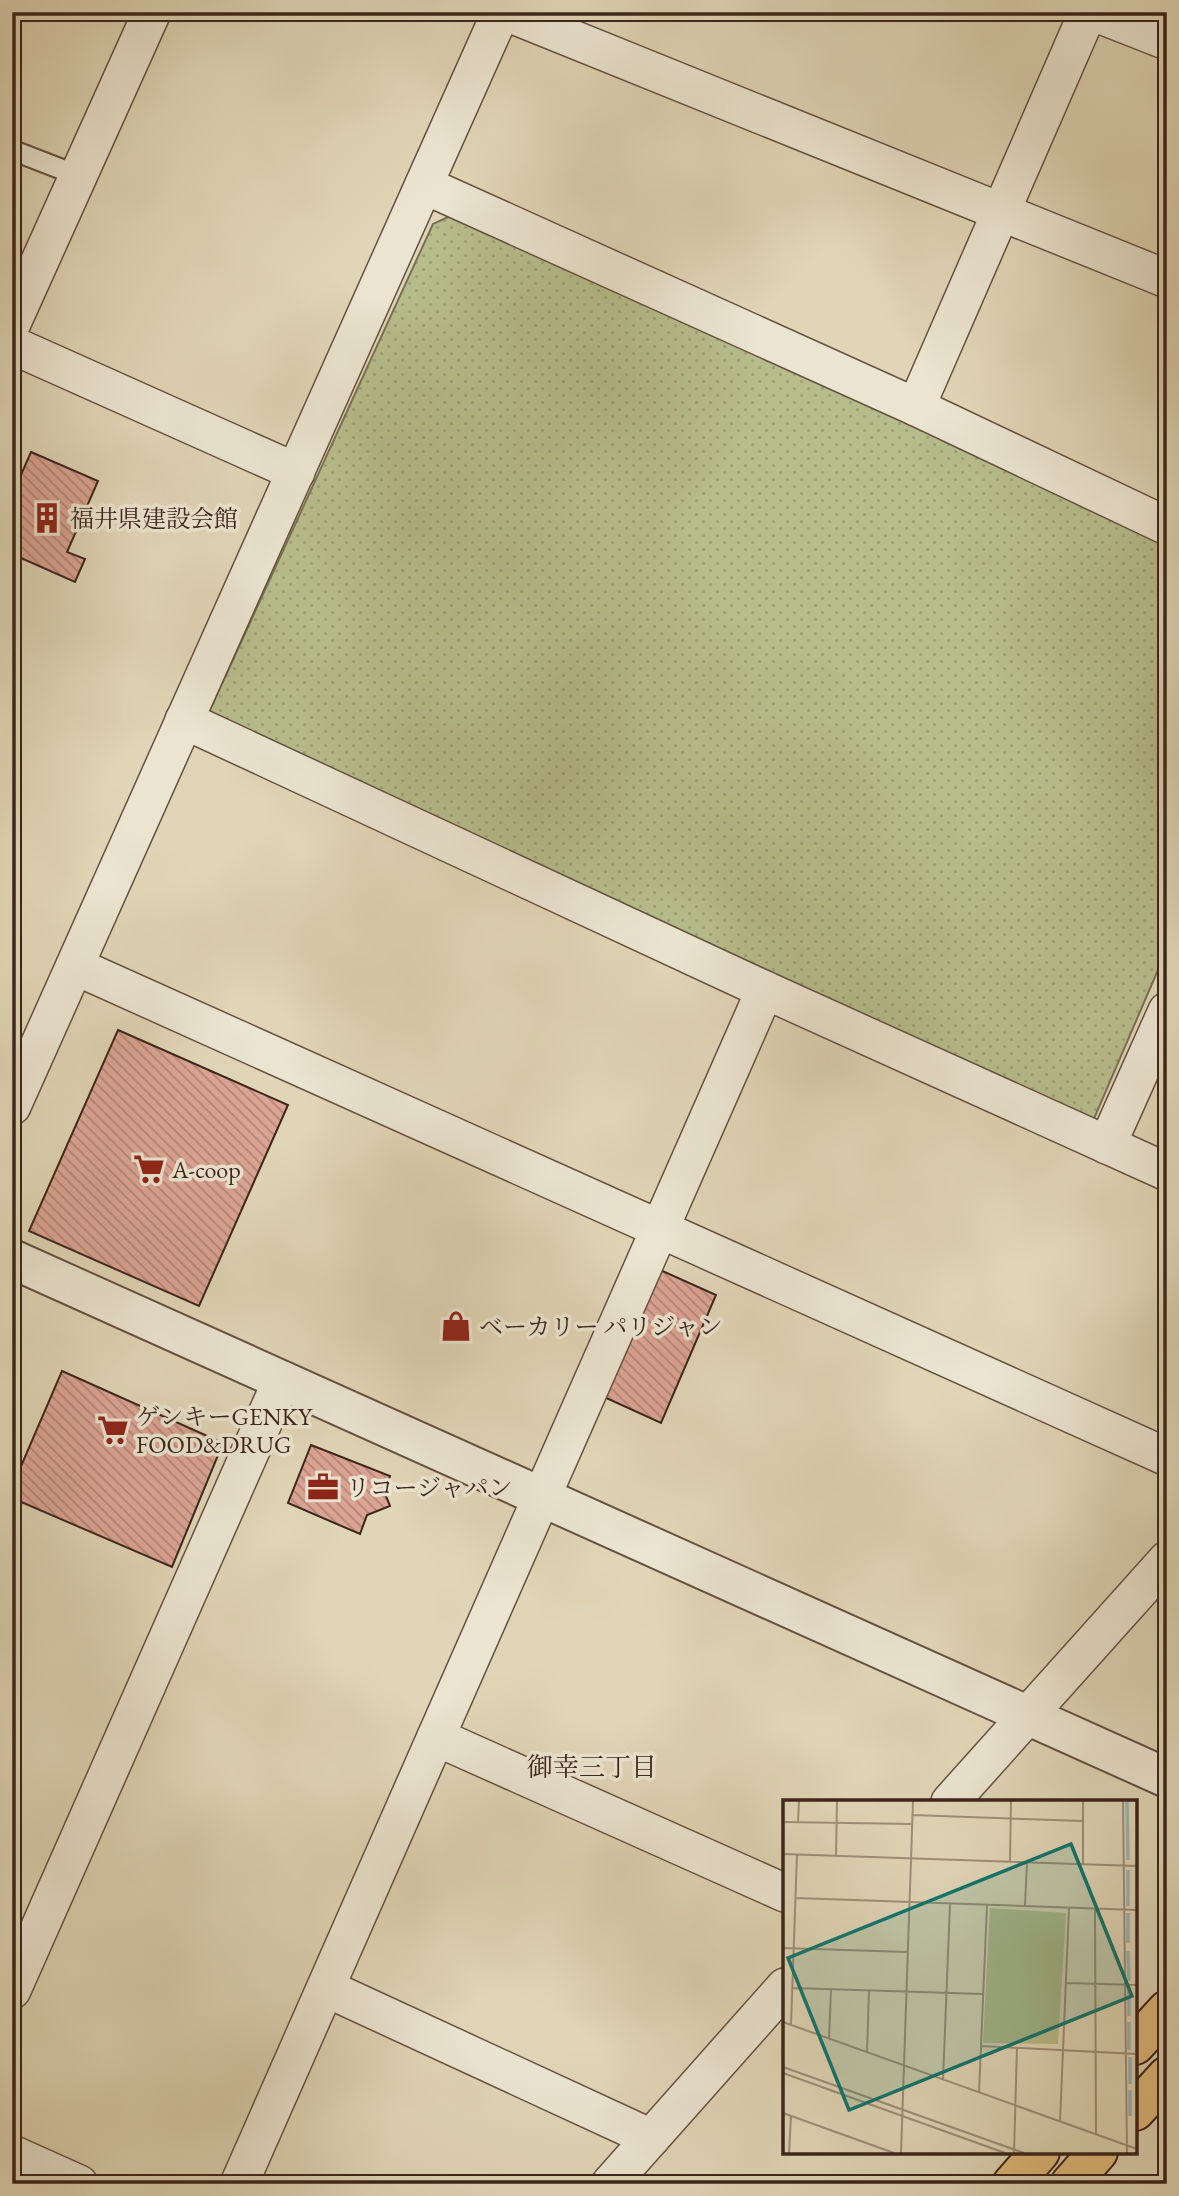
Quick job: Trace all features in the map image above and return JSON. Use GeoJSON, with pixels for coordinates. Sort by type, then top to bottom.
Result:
{"type":"FeatureCollection","features":[{"type":"Feature","properties":{"kind":"main road"},"geometry":{"type":"LineString","coordinates":[[1137,2043],[1167,2010]]}},
{"type":"Feature","properties":{"kind":"main road"},"geometry":{"type":"LineString","coordinates":[[1137,2109],[1167,2076]]}},
{"type":"Feature","properties":{"kind":"main road"},"geometry":{"type":"LineString","coordinates":[[1012,2184],[1038,2154]]}},
{"type":"Feature","properties":{"kind":"main road"},"geometry":{"type":"LineString","coordinates":[[1070,2184],[1096,2154]]}},
{"type":"Feature","properties":{"kind":"street"},"geometry":{"type":"LineString","coordinates":[[12,323],[152,12]]}},
{"type":"Feature","properties":{"kind":"street"},"geometry":{"type":"LineString","coordinates":[[12,1106],[501,12]]}},
{"type":"Feature","properties":{"kind":"street"},"geometry":{"type":"LineString","coordinates":[[506,12],[1167,279]]}},
{"type":"Feature","properties":{"kind":"street"},"geometry":{"type":"LineString","coordinates":[[916,407],[1090,12],[1167,41]]}},
{"type":"Feature","properties":{"kind":"street"},"geometry":{"type":"LineString","coordinates":[[424,185],[916,407],[1167,526]]}},
{"type":"Feature","properties":{"kind":"street"},"geometry":{"type":"LineString","coordinates":[[12,345],[296,472]]}},
{"type":"Feature","properties":{"kind":"street"},"geometry":{"type":"LineString","coordinates":[[184,720],[765,990],[1167,1172]]}},
{"type":"Feature","properties":{"kind":"street"},"geometry":{"type":"LineString","coordinates":[[75,966],[1167,1457]]}},
{"type":"Feature","properties":{"kind":"street"},"geometry":{"type":"LineString","coordinates":[[239,2184],[765,990]]}},
{"type":"Feature","properties":{"kind":"street"},"geometry":{"type":"LineString","coordinates":[[1107,1145],[1167,1012]]}},
{"type":"Feature","properties":{"kind":"street"},"geometry":{"type":"LineString","coordinates":[[12,1259],[1167,1778]]}},
{"type":"Feature","properties":{"kind":"street"},"geometry":{"type":"LineString","coordinates":[[12,1990],[282,1380]]}},
{"type":"Feature","properties":{"kind":"street"},"geometry":{"type":"LineString","coordinates":[[952,1800],[1167,1560]]}},
{"type":"Feature","properties":{"kind":"street"},"geometry":{"type":"LineString","coordinates":[[436,1737],[783,1892]]}},
{"type":"Feature","properties":{"kind":"street"},"geometry":{"type":"LineString","coordinates":[[326,1987],[651,2138]]}},
{"type":"Feature","properties":{"kind":"street"},"geometry":{"type":"LineString","coordinates":[[610,2184],[783,1989]]}},
{"type":"Feature","properties":{"kind":"street"},"geometry":{"type":"LineString","coordinates":[[12,2154],[79,2184]]}},
{"type":"Feature","properties":{"kind":"lane"},"geometry":{"type":"LineString","coordinates":[[12,150],[79,176]]}},
{"type":"Feature","properties":{"kind":"green space"},"geometry":{"type":"Polygon","coordinates":[[[452,215],[1167,542],[1167,949],[1093,1121],[209,712],[433,224],[452,215]]]}},
{"type":"Feature","properties":{"kind":"building","name":"福井県建設会館"},"geometry":{"type":"Polygon","coordinates":[[[31,452],[98,481],[67,552],[85,559],[75,582],[12,554],[12,482],[17,484],[31,452]]]}},
{"type":"Feature","properties":{"kind":"building"},"geometry":{"type":"Polygon","coordinates":[[[118,1030],[288,1105],[199,1306],[29,1231],[118,1030]]]}},
{"type":"Feature","properties":{"kind":"building"},"geometry":{"type":"Polygon","coordinates":[[[658,1269],[716,1295],[661,1423],[604,1397],[658,1269]]]}},
{"type":"Feature","properties":{"kind":"building"},"geometry":{"type":"Polygon","coordinates":[[[62,1371],[223,1443],[172,1567],[12,1498],[12,1487],[62,1371]]]}},
{"type":"Feature","properties":{"kind":"building"},"geometry":{"type":"Polygon","coordinates":[[[311,1445],[390,1476],[384,1491],[390,1506],[367,1515],[360,1534],[288,1503],[311,1445]]]}},
{"type":"Feature","properties":{"kind":"waterway"},"geometry":{"type":"LineString","coordinates":[[1152,12],[1167,18]]}},
{"type":"Feature","properties":{"kind":"place","name":"福井県建設会館"},"geometry":{"type":"Point","coordinates":[47,518]}},
{"type":"Feature","properties":{"kind":"place","name":"A-coop"},"geometry":{"type":"Point","coordinates":[149,1169]}},
{"type":"Feature","properties":{"kind":"place","name":"ベーカリー パリジャン"},"geometry":{"type":"Point","coordinates":[456,1326]}},
{"type":"Feature","properties":{"kind":"place","name":"ゲンキーGENKY FOOD&DRUG"},"geometry":{"type":"Point","coordinates":[113,1430]}},
{"type":"Feature","properties":{"kind":"place","name":"リコージャパン"},"geometry":{"type":"Point","coordinates":[323,1487]}},
{"type":"Feature","properties":{"kind":"district","name":"御幸三丁目"},"geometry":{"type":"Point","coordinates":[592,1767]}}]}
